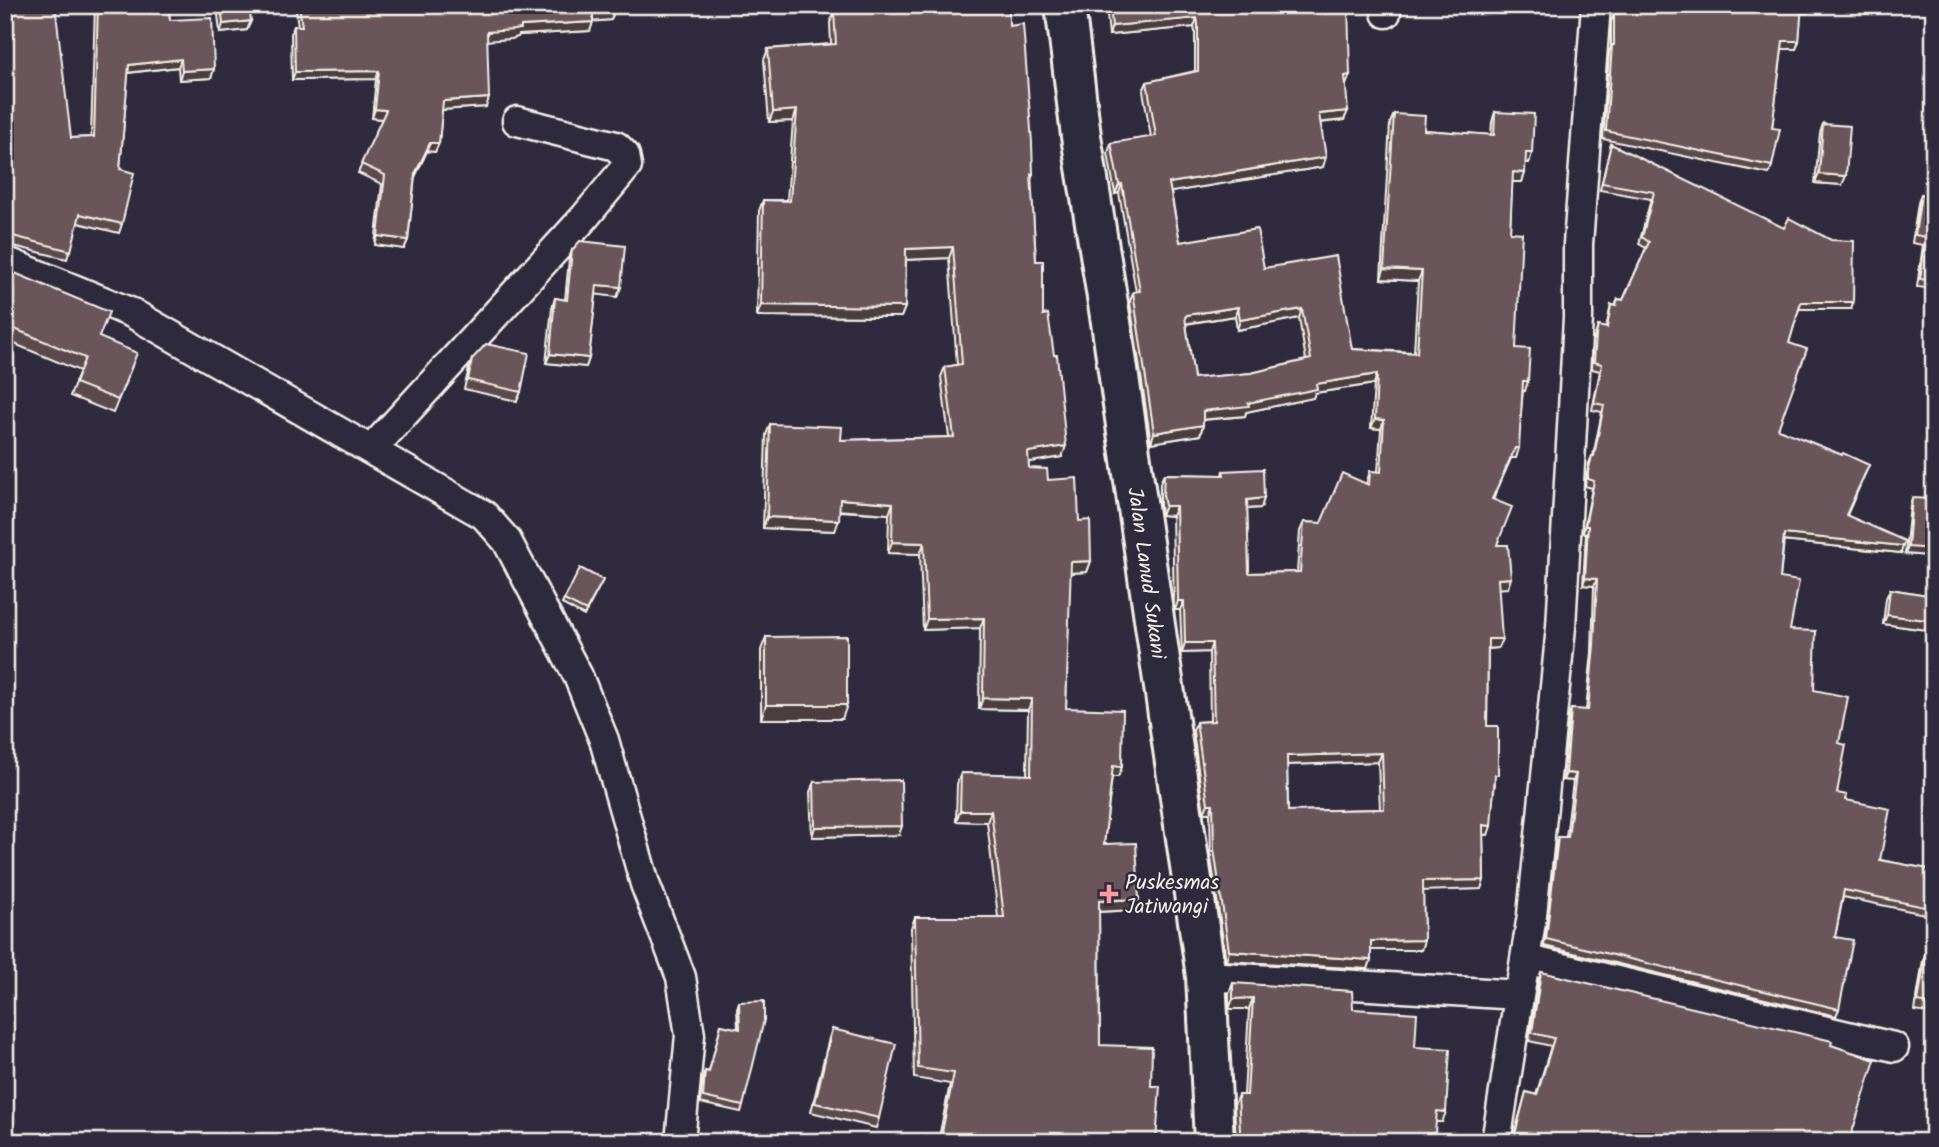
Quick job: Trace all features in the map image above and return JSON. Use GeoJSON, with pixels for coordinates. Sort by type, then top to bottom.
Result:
{"type":"FeatureCollection","features":[{"type":"Feature","properties":{"kind":"street","name":"Jalan Lanud Sukani"},"geometry":{"type":"LineString","coordinates":[[1065,5],[1081,136],[1111,322],[1206,976],[1214,1142]]}},
{"type":"Feature","properties":{"kind":"street"},"geometry":{"type":"LineString","coordinates":[[1496,1142],[1532,915],[1562,627],[1578,318],[1578,244],[1596,5]]}},
{"type":"Feature","properties":{"kind":"street"},"geometry":{"type":"LineString","coordinates":[[370,450],[584,218],[627,166],[625,155],[616,146],[517,121]]}},
{"type":"Feature","properties":{"kind":"street"},"geometry":{"type":"LineString","coordinates":[[5,261],[132,313],[484,515],[507,541],[578,676],[604,740],[645,884],[681,977],[690,1035],[680,1142]]}},
{"type":"Feature","properties":{"kind":"street"},"geometry":{"type":"LineString","coordinates":[[1525,958],[1894,1047]]}},
{"type":"Feature","properties":{"kind":"street"},"geometry":{"type":"LineString","coordinates":[[1206,976],[1519,995]]}},
{"type":"Feature","properties":{"kind":"building"},"geometry":{"type":"Polygon","coordinates":[[[5,5],[55,5],[71,138],[94,137],[98,5],[168,5],[170,20],[212,18],[214,69],[182,71],[181,59],[129,65],[120,169],[134,173],[122,224],[80,214],[71,251],[5,234],[5,134],[8,126],[5,126],[5,5]]]}},
{"type":"Feature","properties":{"kind":"building"},"geometry":{"type":"Polygon","coordinates":[[[221,5],[249,5],[251,21],[223,24],[221,5]]]}},
{"type":"Feature","properties":{"kind":"building"},"geometry":{"type":"Polygon","coordinates":[[[299,5],[614,5],[614,12],[593,13],[593,22],[521,26],[521,29],[487,32],[489,98],[443,101],[439,143],[430,143],[415,174],[408,240],[378,236],[385,175],[361,164],[386,110],[375,109],[379,71],[295,72],[294,26],[302,26],[299,5]]]}},
{"type":"Feature","properties":{"kind":"building"},"geometry":{"type":"Polygon","coordinates":[[[893,5],[1009,5],[1009,26],[1023,24],[1032,143],[1036,261],[1043,261],[1043,315],[1048,314],[1054,355],[1057,355],[1066,446],[1028,452],[1029,468],[1047,469],[1048,480],[1077,478],[1079,521],[1090,520],[1091,561],[1071,562],[1066,708],[1123,710],[1122,767],[1113,766],[1104,844],[1136,843],[1139,899],[1099,901],[1100,1045],[1152,1047],[1151,1086],[1160,1086],[1156,1142],[940,1142],[954,1073],[918,1068],[915,917],[1004,917],[991,811],[960,811],[961,773],[1031,775],[1032,699],[983,698],[984,618],[927,619],[924,543],[892,542],[893,503],[840,499],[839,520],[767,517],[770,424],[842,427],[841,440],[954,437],[945,367],[962,364],[953,247],[906,249],[905,307],[761,305],[763,200],[790,201],[797,110],[773,112],[768,49],[836,44],[834,12],[893,9],[893,5]]]}},
{"type":"Feature","properties":{"kind":"building"},"geometry":{"type":"Polygon","coordinates":[[[1110,5],[1348,5],[1350,75],[1345,76],[1348,111],[1319,114],[1326,157],[1169,183],[1180,242],[1257,229],[1264,268],[1336,256],[1352,349],[1417,353],[1422,271],[1384,269],[1394,114],[1425,116],[1424,130],[1494,135],[1495,112],[1534,114],[1532,153],[1526,153],[1525,173],[1513,172],[1510,232],[1522,233],[1516,348],[1530,349],[1528,381],[1523,381],[1519,448],[1515,448],[1492,499],[1512,507],[1497,545],[1508,545],[1511,578],[1498,579],[1502,639],[1488,639],[1487,726],[1498,726],[1498,775],[1495,775],[1491,826],[1483,825],[1484,880],[1423,881],[1424,940],[1371,941],[1371,960],[1229,951],[1214,849],[1213,804],[1208,804],[1196,722],[1214,721],[1212,643],[1185,643],[1184,601],[1178,601],[1176,506],[1165,506],[1163,495],[1164,474],[1224,475],[1223,471],[1263,469],[1264,498],[1247,500],[1249,573],[1300,572],[1304,522],[1321,523],[1342,473],[1369,485],[1370,471],[1381,472],[1384,420],[1375,419],[1377,374],[1316,384],[1317,389],[1248,403],[1249,406],[1203,411],[1203,425],[1154,433],[1133,292],[1140,291],[1122,184],[1119,185],[1111,143],[1156,136],[1147,82],[1198,71],[1198,23],[1197,18],[1112,26],[1110,5]],[[1238,307],[1185,317],[1194,378],[1251,373],[1311,359],[1302,309],[1240,320],[1238,307]],[[1382,753],[1287,756],[1288,811],[1384,809],[1382,753]]]}},
{"type":"Feature","properties":{"kind":"building"},"geometry":{"type":"Polygon","coordinates":[[[1621,5],[1802,5],[1799,41],[1783,41],[1772,128],[1780,129],[1772,166],[1606,131],[1614,45],[1614,14],[1622,13],[1621,5]]]}},
{"type":"Feature","properties":{"kind":"building"},"geometry":{"type":"Polygon","coordinates":[[[1823,124],[1850,126],[1846,176],[1819,174],[1823,124]]]}},
{"type":"Feature","properties":{"kind":"building"},"geometry":{"type":"Polygon","coordinates":[[[1611,144],[1784,228],[1789,218],[1831,240],[1854,241],[1853,302],[1801,302],[1789,343],[1807,349],[1778,429],[1869,465],[1846,515],[1905,541],[1903,546],[1784,534],[1780,578],[1799,581],[1790,630],[1816,631],[1814,690],[1848,697],[1839,743],[1846,745],[1837,793],[1847,795],[1846,800],[1890,809],[1880,860],[1934,870],[1934,909],[1844,890],[1835,937],[1853,940],[1839,1009],[1546,939],[1558,837],[1568,837],[1576,774],[1566,773],[1571,709],[1588,710],[1594,645],[1597,579],[1585,578],[1588,526],[1585,526],[1594,481],[1588,479],[1588,472],[1594,456],[1604,405],[1594,403],[1602,364],[1594,362],[1596,335],[1598,326],[1607,328],[1611,305],[1616,306],[1618,299],[1623,300],[1649,242],[1642,237],[1654,192],[1602,183],[1611,144]]]}},
{"type":"Feature","properties":{"kind":"building"},"geometry":{"type":"Polygon","coordinates":[[[1921,194],[1934,196],[1934,281],[1920,279],[1926,237],[1915,235],[1921,194]]]}},
{"type":"Feature","properties":{"kind":"building"},"geometry":{"type":"Polygon","coordinates":[[[580,241],[625,246],[621,287],[597,285],[589,358],[550,354],[555,298],[567,300],[572,250],[580,241]]]}},
{"type":"Feature","properties":{"kind":"building"},"geometry":{"type":"Polygon","coordinates":[[[5,269],[109,312],[99,337],[137,353],[118,400],[75,383],[85,358],[5,325],[5,269]]]}},
{"type":"Feature","properties":{"kind":"building"},"geometry":{"type":"Polygon","coordinates":[[[486,344],[529,353],[521,392],[468,380],[472,359],[486,344]]]}},
{"type":"Feature","properties":{"kind":"building"},"geometry":{"type":"Polygon","coordinates":[[[1912,498],[1934,499],[1932,549],[1908,547],[1912,498]]]}},
{"type":"Feature","properties":{"kind":"building"},"geometry":{"type":"Polygon","coordinates":[[[580,568],[603,580],[586,611],[564,600],[580,568]]]}},
{"type":"Feature","properties":{"kind":"building"},"geometry":{"type":"Polygon","coordinates":[[[1890,589],[1934,596],[1934,621],[1887,615],[1890,589]]]}},
{"type":"Feature","properties":{"kind":"building"},"geometry":{"type":"Polygon","coordinates":[[[847,636],[847,705],[766,705],[766,637],[847,636]]]}},
{"type":"Feature","properties":{"kind":"building"},"geometry":{"type":"Polygon","coordinates":[[[901,780],[902,826],[815,827],[814,782],[901,780]]]}},
{"type":"Feature","properties":{"kind":"building"},"geometry":{"type":"Polygon","coordinates":[[[1926,952],[1934,953],[1934,1005],[1918,1002],[1926,952]]]}},
{"type":"Feature","properties":{"kind":"building"},"geometry":{"type":"Polygon","coordinates":[[[1541,972],[1832,1041],[1831,1045],[1875,1060],[1849,1142],[1513,1142],[1526,1092],[1537,1095],[1554,1038],[1532,1033],[1541,972]]]}},
{"type":"Feature","properties":{"kind":"building"},"geometry":{"type":"Polygon","coordinates":[[[1233,983],[1352,991],[1353,1009],[1417,1013],[1415,1047],[1450,1049],[1446,1112],[1437,1111],[1434,1142],[1236,1142],[1240,1130],[1238,1095],[1247,1095],[1253,998],[1233,999],[1233,983]]]}},
{"type":"Feature","properties":{"kind":"building"},"geometry":{"type":"Polygon","coordinates":[[[764,1001],[764,1020],[743,1106],[703,1097],[705,1071],[709,1072],[721,1025],[740,1029],[739,1002],[764,1001]]]}},
{"type":"Feature","properties":{"kind":"building"},"geometry":{"type":"Polygon","coordinates":[[[832,1029],[896,1044],[879,1118],[815,1103],[832,1029]]]}},
{"type":"Feature","properties":{"kind":"place","name":"Puskesmas Jatiwangi"},"geometry":{"type":"Point","coordinates":[1109,894]}}]}
